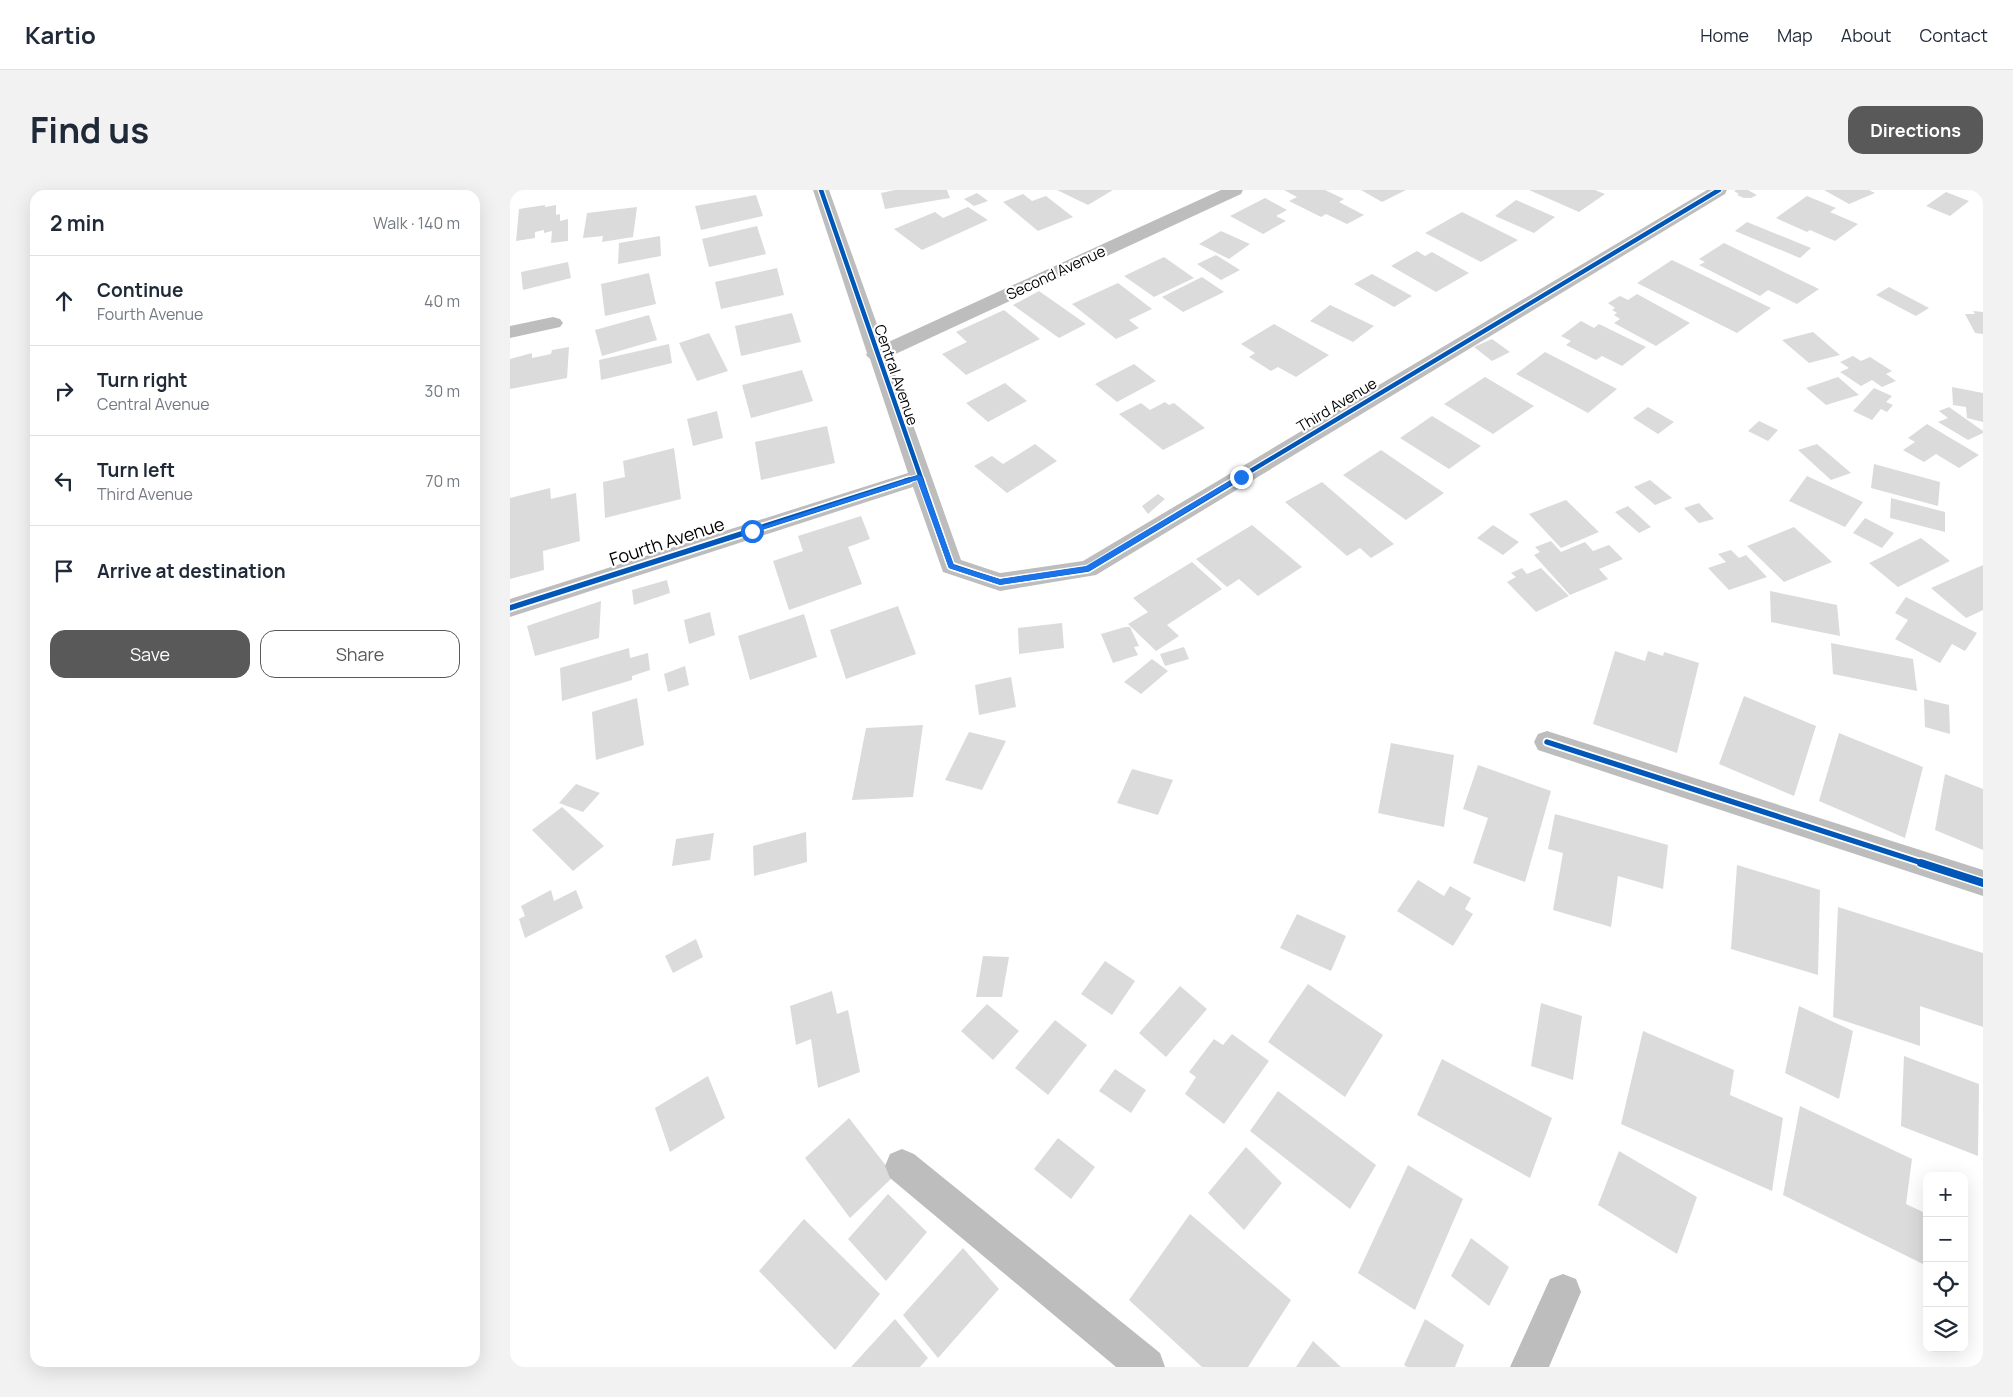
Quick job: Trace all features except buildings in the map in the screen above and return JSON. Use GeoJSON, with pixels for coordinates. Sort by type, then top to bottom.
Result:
{"type":"FeatureCollection","features":[{"type":"Feature","properties":{"kind":"street","name":"Central Avenue"},"geometry":{"type":"LineString","coordinates":[[821,190],[876,355],[951,566]]}},
{"type":"Feature","properties":{"kind":"street","name":"Second Avenue"},"geometry":{"type":"LineString","coordinates":[[876,355],[1236,190]]}},
{"type":"Feature","properties":{"kind":"street","name":"Third Avenue"},"geometry":{"type":"LineString","coordinates":[[951,566],[1000,582],[1088,569],[1718,190]]}},
{"type":"Feature","properties":{"kind":"street"},"geometry":{"type":"LineString","coordinates":[[510,332],[553,322]]}},
{"type":"Feature","properties":{"kind":"street","name":"Fourth Avenue"},"geometry":{"type":"LineString","coordinates":[[510,608],[919,477]]}},
{"type":"Feature","properties":{"kind":"street"},"geometry":{"type":"LineString","coordinates":[[1548,742],[1983,883]]}},
{"type":"Feature","properties":{"kind":"street"},"geometry":{"type":"LineString","coordinates":[[902,1166],[1146,1367]]}},
{"type":"Feature","properties":{"kind":"street"},"geometry":{"type":"LineString","coordinates":[[1529,1367],[1563,1292]]}},
{"type":"Feature","properties":{"kind":"cycle path"},"geometry":{"type":"LineString","coordinates":[[821,190],[951,566],[1000,582],[1088,569],[1719,190]]}},
{"type":"Feature","properties":{"kind":"cycle path"},"geometry":{"type":"LineString","coordinates":[[510,608],[919,477]]}},
{"type":"Feature","properties":{"kind":"cycle path"},"geometry":{"type":"LineString","coordinates":[[1547,742],[1983,883]]}},
{"type":"Feature","properties":{"kind":"route"},"geometry":{"type":"LineString","coordinates":[[752,531],[919,477],[951,566],[1000,582],[1088,569],[1241,477]]}}]}
